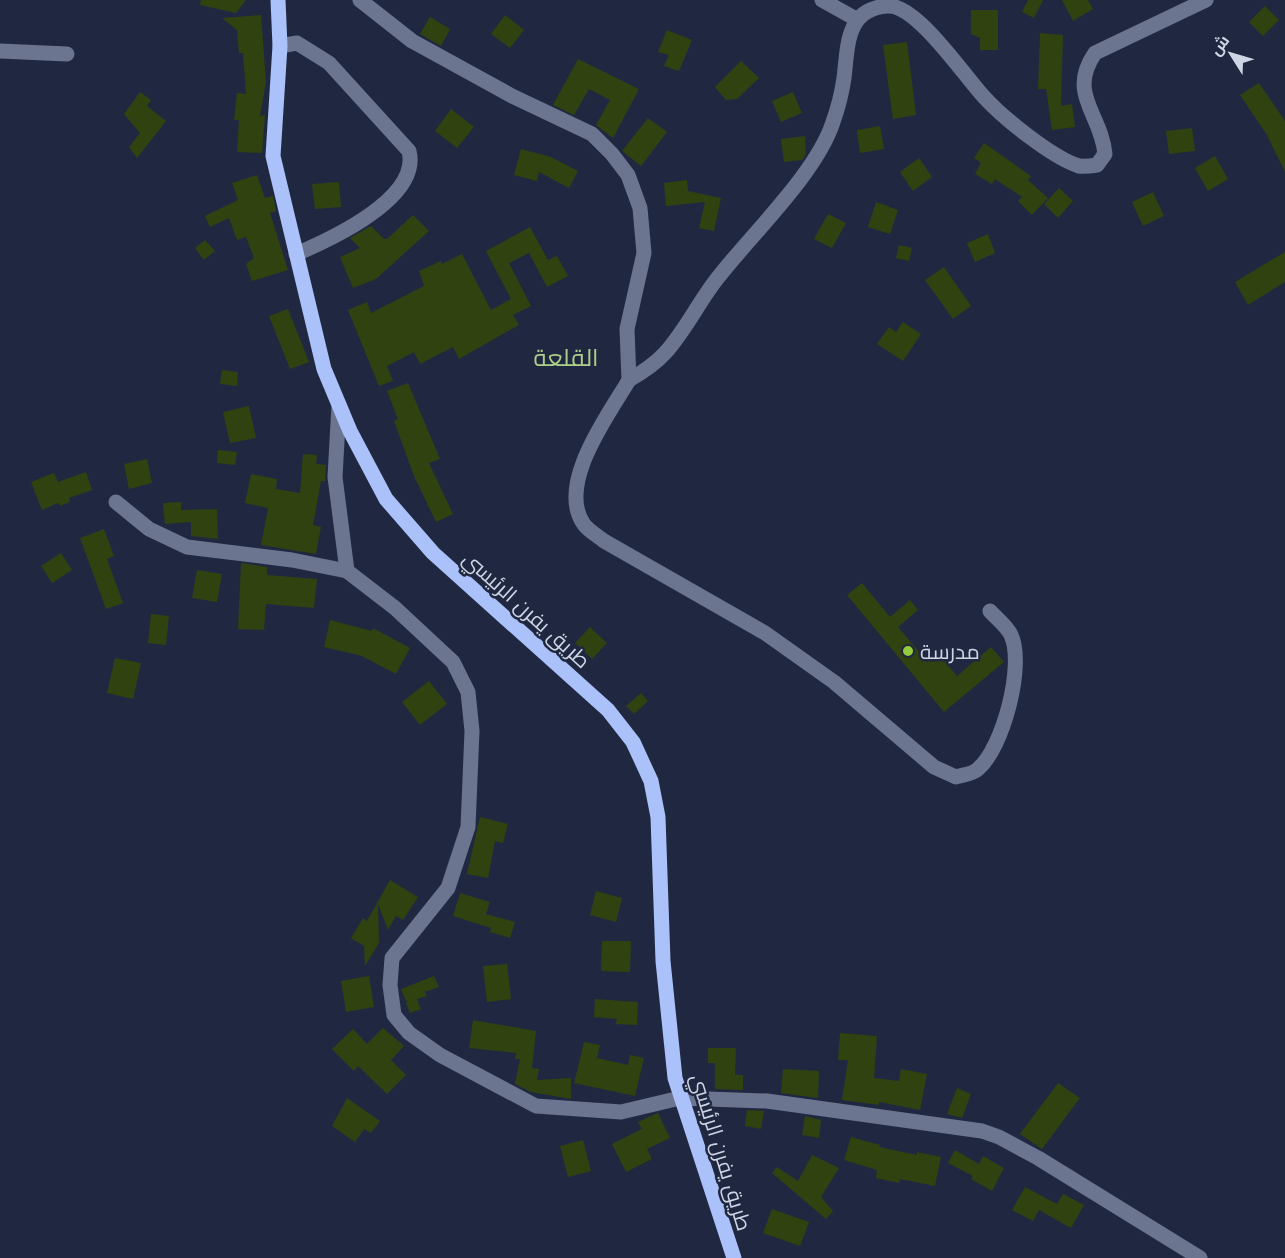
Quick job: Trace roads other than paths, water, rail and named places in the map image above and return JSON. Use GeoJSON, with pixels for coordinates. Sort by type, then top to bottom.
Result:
{"type":"FeatureCollection","features":[{"type":"Feature","properties":{"kind":"main road","name":"طريق يفرن الرئيسي"},"geometry":{"type":"LineString","coordinates":[[278,0],[280,46],[273,156],[324,369],[339,405],[386,499],[433,553],[608,710],[637,752],[651,781],[658,817],[663,961],[680,1098],[734,1258]]}},
{"type":"Feature","properties":{"kind":"street"},"geometry":{"type":"LineString","coordinates":[[360,0],[412,41],[512,96],[592,134],[612,154],[628,176],[640,208],[645,253],[627,329],[629,380]]}},
{"type":"Feature","properties":{"kind":"street"},"geometry":{"type":"LineString","coordinates":[[822,0],[856,19]]}},
{"type":"Feature","properties":{"kind":"street"},"geometry":{"type":"LineString","coordinates":[[990,610],[1011,635],[1016,678],[1006,717],[992,750],[977,770],[956,777],[934,767],[834,681],[765,633],[604,541],[584,524],[576,506],[583,462],[629,380],[651,367],[667,351],[719,276],[810,165],[833,124],[844,81],[848,39],[856,19],[872,8],[891,5],[914,16],[955,60],[985,98],[1047,150],[1082,167],[1097,165],[1105,154],[1104,138],[1087,101],[1082,82],[1086,66],[1095,53],[1206,0]]}},
{"type":"Feature","properties":{"kind":"street"},"geometry":{"type":"LineString","coordinates":[[280,46],[297,43],[328,63],[409,151],[411,161],[409,173],[393,194],[369,215],[340,235],[296,254]]}},
{"type":"Feature","properties":{"kind":"street"},"geometry":{"type":"LineString","coordinates":[[0,51],[67,54]]}},
{"type":"Feature","properties":{"kind":"street"},"geometry":{"type":"LineString","coordinates":[[339,405],[335,477],[348,571]]}},
{"type":"Feature","properties":{"kind":"street"},"geometry":{"type":"LineString","coordinates":[[116,502],[149,529],[187,547],[291,560],[348,571],[395,608],[453,662],[468,692],[472,731],[468,828],[448,888],[392,958],[390,985],[394,1015],[409,1034],[440,1055],[536,1106],[621,1112],[680,1098],[767,1101],[982,1131],[999,1137],[1038,1158],[1200,1258]]}},
{"type":"Feature","properties":{"kind":"place","name":"مدرسة"},"geometry":{"type":"Point","coordinates":[908,651]}},
{"type":"Feature","properties":{"kind":"district","name":"القلعة"},"geometry":{"type":"Point","coordinates":[566,357]}}]}
